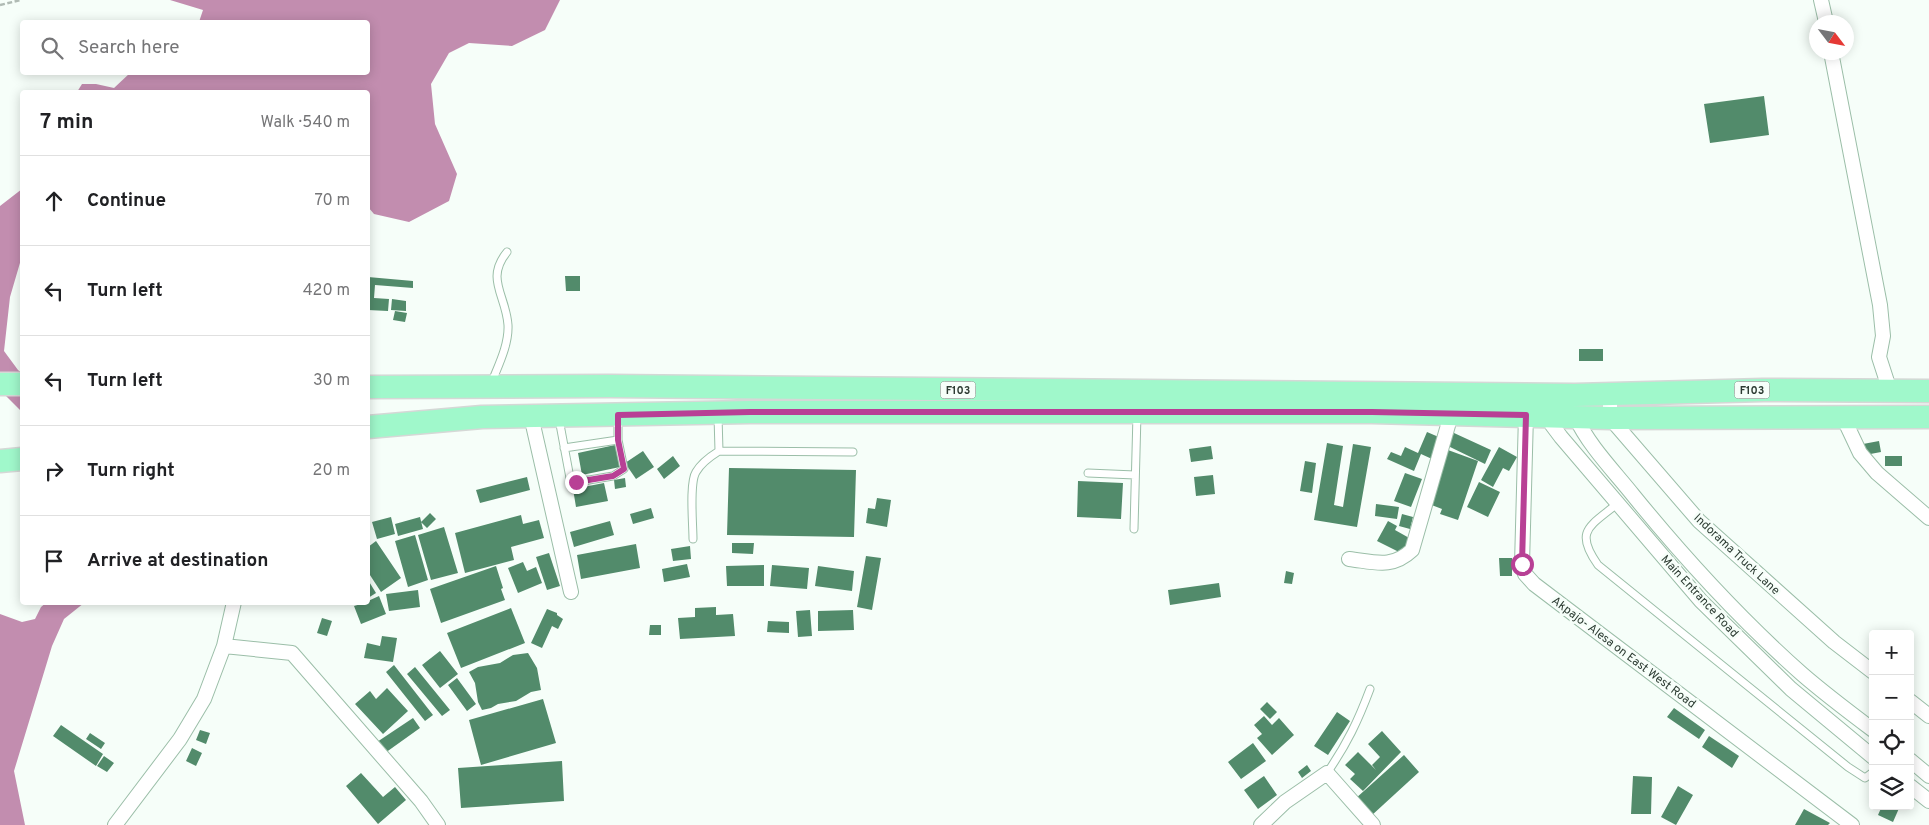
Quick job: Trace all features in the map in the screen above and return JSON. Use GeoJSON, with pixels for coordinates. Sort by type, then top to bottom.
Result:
{"type":"FeatureCollection","features":[{"type":"Feature","properties":{"kind":"main road"},"geometry":{"type":"LineString","coordinates":[[0,384],[20,384]]}},
{"type":"Feature","properties":{"kind":"main road","name":"F103"},"geometry":{"type":"LineString","coordinates":[[370,387],[490,386],[1575,406],[1610,418],[1929,417]]}},
{"type":"Feature","properties":{"kind":"main road","name":"F103"},"geometry":{"type":"LineString","coordinates":[[370,427],[482,417],[717,413],[1372,412],[1451,415],[1549,415],[1610,394],[1763,390],[1929,391]]}},
{"type":"Feature","properties":{"kind":"street"},"geometry":{"type":"LineString","coordinates":[[1821,0],[1824,15]]}},
{"type":"Feature","properties":{"kind":"street"},"geometry":{"type":"LineString","coordinates":[[1833,60],[1880,306],[1882,336],[1879,357],[1890,390]]}},
{"type":"Feature","properties":{"kind":"street"},"geometry":{"type":"LineString","coordinates":[[1610,394],[1610,418]]}},
{"type":"Feature","properties":{"kind":"street"},"geometry":{"type":"LineString","coordinates":[[1575,406],[1581,430],[1672,542],[1716,591],[1802,674],[1869,727]]}},
{"type":"Feature","properties":{"kind":"street"},"geometry":{"type":"LineString","coordinates":[[1349,559],[1383,564],[1402,560],[1412,550],[1451,415]]}},
{"type":"Feature","properties":{"kind":"street","name":"Akpajo- Alesa on East West Road"},"geometry":{"type":"LineString","coordinates":[[1526,415],[1522,542],[1522,564],[1525,574],[1534,584],[1850,824]]}},
{"type":"Feature","properties":{"kind":"street","name":"Main Entrance Road"},"geometry":{"type":"LineString","coordinates":[[1549,415],[1560,437],[1701,601],[1791,688],[1869,754]]}},
{"type":"Feature","properties":{"kind":"street"},"geometry":{"type":"LineString","coordinates":[[531,416],[571,592]]}},
{"type":"Feature","properties":{"kind":"street"},"geometry":{"type":"LineString","coordinates":[[1843,417],[1860,453],[1877,473],[1929,518]]}},
{"type":"Feature","properties":{"kind":"street","name":"Indorama Truck Lane"},"geometry":{"type":"LineString","coordinates":[[1610,418],[1699,521],[1834,642],[1869,669]]}},
{"type":"Feature","properties":{"kind":"street"},"geometry":{"type":"LineString","coordinates":[[114,825],[180,739],[200,708],[224,646],[233,605]]}},
{"type":"Feature","properties":{"kind":"street"},"geometry":{"type":"LineString","coordinates":[[224,646],[292,652],[421,801],[438,825]]}},
{"type":"Feature","properties":{"kind":"street"},"geometry":{"type":"LineString","coordinates":[[1914,704],[1929,716]]}},
{"type":"Feature","properties":{"kind":"street"},"geometry":{"type":"LineString","coordinates":[[1914,763],[1929,776]]}},
{"type":"Feature","properties":{"kind":"street"},"geometry":{"type":"LineString","coordinates":[[1261,825],[1285,802],[1328,773],[1373,825]]}},
{"type":"Feature","properties":{"kind":"street"},"geometry":{"type":"LineString","coordinates":[[1914,789],[1929,800]]}},
{"type":"Feature","properties":{"kind":"lane"},"geometry":{"type":"LineString","coordinates":[[490,386],[507,338],[508,324],[496,270],[499,261],[506,252]]}},
{"type":"Feature","properties":{"kind":"lane"},"geometry":{"type":"LineString","coordinates":[[717,413],[719,451]]}},
{"type":"Feature","properties":{"kind":"lane"},"geometry":{"type":"LineString","coordinates":[[1134,529],[1137,413]]}},
{"type":"Feature","properties":{"kind":"lane"},"geometry":{"type":"LineString","coordinates":[[558,415],[570,478],[576,482],[613,476],[624,469],[618,440],[618,415]]}},
{"type":"Feature","properties":{"kind":"lane"},"geometry":{"type":"LineString","coordinates":[[564,448],[618,440]]}},
{"type":"Feature","properties":{"kind":"lane"},"geometry":{"type":"LineString","coordinates":[[693,539],[692,496],[695,473],[711,456],[719,451],[853,452]]}},
{"type":"Feature","properties":{"kind":"lane"},"geometry":{"type":"LineString","coordinates":[[1088,473],[1136,475]]}},
{"type":"Feature","properties":{"kind":"lane"},"geometry":{"type":"LineString","coordinates":[[1618,503],[1588,528],[1584,540],[1588,552],[1598,565],[1848,767],[1865,778],[1869,775]]}},
{"type":"Feature","properties":{"kind":"lane"},"geometry":{"type":"LineString","coordinates":[[1328,773],[1346,746],[1370,688]]}},
{"type":"Feature","properties":{"kind":"path"},"geometry":{"type":"LineString","coordinates":[[0,5],[21,0]]}},
{"type":"Feature","properties":{"kind":"shaded area"},"geometry":{"type":"Polygon","coordinates":[[[170,0],[560,0],[545,30],[512,46],[469,43],[449,53],[431,84],[435,124],[457,174],[449,201],[409,222],[374,214],[370,209],[370,90],[78,90],[82,84],[96,84],[114,88],[128,75],[370,75],[370,20],[200,20],[203,10],[170,0]]]}},
{"type":"Feature","properties":{"kind":"shaded area"},"geometry":{"type":"Polygon","coordinates":[[[20,191],[20,263],[10,297],[4,351],[20,372],[20,410],[0,390],[0,206],[20,191]]]}},
{"type":"Feature","properties":{"kind":"shaded area"},"geometry":{"type":"Polygon","coordinates":[[[43,605],[82,605],[64,619],[52,646],[14,771],[25,825],[0,825],[0,614],[22,622],[35,619],[43,605]]]}},
{"type":"Feature","properties":{"kind":"building"},"geometry":{"type":"Polygon","coordinates":[[[1764,96],[1769,135],[1710,143],[1704,104],[1764,96]]]}},
{"type":"Feature","properties":{"kind":"building"},"geometry":{"type":"Polygon","coordinates":[[[565,276],[580,276],[580,291],[566,291],[565,276]]]}},
{"type":"Feature","properties":{"kind":"building"},"geometry":{"type":"Polygon","coordinates":[[[370,277],[413,281],[413,288],[375,285],[374,298],[389,299],[388,311],[370,310],[370,277]]]}},
{"type":"Feature","properties":{"kind":"building"},"geometry":{"type":"Polygon","coordinates":[[[392,299],[406,301],[406,311],[391,310],[392,299]]]}},
{"type":"Feature","properties":{"kind":"building"},"geometry":{"type":"Polygon","coordinates":[[[395,311],[407,313],[405,322],[393,320],[395,311]]]}},
{"type":"Feature","properties":{"kind":"building"},"geometry":{"type":"Polygon","coordinates":[[[1579,349],[1603,349],[1603,361],[1579,361],[1579,349]]]}},
{"type":"Feature","properties":{"kind":"building"},"geometry":{"type":"Polygon","coordinates":[[[1427,432],[1441,438],[1432,459],[1421,454],[1414,471],[1387,459],[1391,452],[1401,456],[1405,447],[1418,453],[1427,432]]]}},
{"type":"Feature","properties":{"kind":"building"},"geometry":{"type":"Polygon","coordinates":[[[1454,433],[1491,450],[1485,464],[1448,446],[1454,433]]]}},
{"type":"Feature","properties":{"kind":"building"},"geometry":{"type":"Polygon","coordinates":[[[1879,441],[1881,452],[1865,455],[1863,444],[1879,441]]]}},
{"type":"Feature","properties":{"kind":"building"},"geometry":{"type":"Polygon","coordinates":[[[1327,443],[1343,446],[1334,505],[1343,507],[1353,444],[1371,447],[1357,527],[1314,520],[1327,443]]]}},
{"type":"Feature","properties":{"kind":"building"},"geometry":{"type":"Polygon","coordinates":[[[615,445],[620,467],[582,475],[578,453],[615,445]]]}},
{"type":"Feature","properties":{"kind":"building"},"geometry":{"type":"Polygon","coordinates":[[[1211,446],[1213,459],[1191,462],[1189,449],[1211,446]]]}},
{"type":"Feature","properties":{"kind":"building"},"geometry":{"type":"Polygon","coordinates":[[[1499,447],[1517,457],[1509,471],[1503,468],[1493,487],[1481,480],[1499,447]]]}},
{"type":"Feature","properties":{"kind":"building"},"geometry":{"type":"Polygon","coordinates":[[[1448,450],[1478,461],[1458,520],[1440,514],[1442,509],[1429,504],[1448,450]]]}},
{"type":"Feature","properties":{"kind":"building"},"geometry":{"type":"Polygon","coordinates":[[[643,451],[654,467],[636,479],[625,463],[643,451]]]}},
{"type":"Feature","properties":{"kind":"building"},"geometry":{"type":"Polygon","coordinates":[[[673,456],[680,466],[664,479],[657,469],[673,456]]]}},
{"type":"Feature","properties":{"kind":"building"},"geometry":{"type":"Polygon","coordinates":[[[1885,456],[1902,456],[1902,466],[1885,466],[1885,456]]]}},
{"type":"Feature","properties":{"kind":"building"},"geometry":{"type":"Polygon","coordinates":[[[1305,461],[1316,463],[1312,493],[1300,491],[1305,461]]]}},
{"type":"Feature","properties":{"kind":"building"},"geometry":{"type":"Polygon","coordinates":[[[729,468],[856,470],[854,537],[727,535],[729,468]]]}},
{"type":"Feature","properties":{"kind":"building"},"geometry":{"type":"Polygon","coordinates":[[[1405,473],[1422,479],[1411,507],[1394,501],[1405,473]]]}},
{"type":"Feature","properties":{"kind":"building"},"geometry":{"type":"Polygon","coordinates":[[[1213,475],[1215,494],[1196,496],[1194,477],[1213,475]]]}},
{"type":"Feature","properties":{"kind":"building"},"geometry":{"type":"Polygon","coordinates":[[[527,477],[530,490],[480,503],[476,490],[527,477]]]}},
{"type":"Feature","properties":{"kind":"building"},"geometry":{"type":"Polygon","coordinates":[[[625,478],[626,487],[615,489],[614,480],[625,478]]]}},
{"type":"Feature","properties":{"kind":"building"},"geometry":{"type":"Polygon","coordinates":[[[1078,481],[1123,483],[1121,519],[1077,517],[1078,481]]]}},
{"type":"Feature","properties":{"kind":"building"},"geometry":{"type":"Polygon","coordinates":[[[1479,482],[1500,492],[1488,517],[1467,507],[1479,482]]]}},
{"type":"Feature","properties":{"kind":"building"},"geometry":{"type":"Polygon","coordinates":[[[604,483],[608,501],[576,507],[573,489],[604,483]]]}},
{"type":"Feature","properties":{"kind":"building"},"geometry":{"type":"Polygon","coordinates":[[[877,498],[891,500],[887,527],[866,523],[868,508],[875,509],[877,498]]]}},
{"type":"Feature","properties":{"kind":"building"},"geometry":{"type":"Polygon","coordinates":[[[1376,504],[1399,507],[1397,519],[1375,516],[1376,504]]]}},
{"type":"Feature","properties":{"kind":"building"},"geometry":{"type":"Polygon","coordinates":[[[651,508],[654,518],[633,524],[630,514],[651,508]]]}},
{"type":"Feature","properties":{"kind":"building"},"geometry":{"type":"Polygon","coordinates":[[[430,513],[436,519],[427,528],[421,522],[430,513]]]}},
{"type":"Feature","properties":{"kind":"building"},"geometry":{"type":"Polygon","coordinates":[[[1402,514],[1413,517],[1410,529],[1399,526],[1402,514]]]}},
{"type":"Feature","properties":{"kind":"building"},"geometry":{"type":"Polygon","coordinates":[[[521,515],[523,524],[539,520],[544,538],[511,547],[514,560],[465,573],[455,533],[521,515]]]}},
{"type":"Feature","properties":{"kind":"building"},"geometry":{"type":"Polygon","coordinates":[[[391,517],[395,534],[377,539],[372,522],[391,517]]]}},
{"type":"Feature","properties":{"kind":"building"},"geometry":{"type":"Polygon","coordinates":[[[420,517],[423,529],[398,536],[395,524],[420,517]]]}},
{"type":"Feature","properties":{"kind":"building"},"geometry":{"type":"Polygon","coordinates":[[[610,521],[614,535],[574,547],[570,532],[610,521]]]}},
{"type":"Feature","properties":{"kind":"building"},"geometry":{"type":"Polygon","coordinates":[[[1388,521],[1397,526],[1395,530],[1411,539],[1403,554],[1377,541],[1388,521]]]}},
{"type":"Feature","properties":{"kind":"building"},"geometry":{"type":"Polygon","coordinates":[[[444,527],[458,573],[431,580],[418,535],[444,527]]]}},
{"type":"Feature","properties":{"kind":"building"},"geometry":{"type":"Polygon","coordinates":[[[415,535],[428,580],[408,587],[395,541],[415,535]]]}},
{"type":"Feature","properties":{"kind":"building"},"geometry":{"type":"Polygon","coordinates":[[[376,541],[401,578],[381,592],[370,575],[370,546],[376,541]]]}},
{"type":"Feature","properties":{"kind":"building"},"geometry":{"type":"Polygon","coordinates":[[[732,543],[754,543],[753,554],[732,553],[732,543]]]}},
{"type":"Feature","properties":{"kind":"building"},"geometry":{"type":"Polygon","coordinates":[[[636,544],[640,568],[581,579],[577,555],[636,544]]]}},
{"type":"Feature","properties":{"kind":"building"},"geometry":{"type":"Polygon","coordinates":[[[690,546],[691,559],[673,561],[671,549],[690,546]]]}},
{"type":"Feature","properties":{"kind":"building"},"geometry":{"type":"Polygon","coordinates":[[[549,553],[560,586],[547,590],[536,557],[549,553]]]}},
{"type":"Feature","properties":{"kind":"building"},"geometry":{"type":"Polygon","coordinates":[[[866,556],[881,558],[872,610],[857,607],[866,556]]]}},
{"type":"Feature","properties":{"kind":"building"},"geometry":{"type":"Polygon","coordinates":[[[1499,558],[1512,558],[1512,576],[1500,576],[1499,558]]]}},
{"type":"Feature","properties":{"kind":"building"},"geometry":{"type":"Polygon","coordinates":[[[523,562],[527,571],[536,567],[542,583],[518,593],[508,568],[523,562]]]}},
{"type":"Feature","properties":{"kind":"building"},"geometry":{"type":"Polygon","coordinates":[[[687,564],[690,577],[664,582],[662,569],[687,564]]]}},
{"type":"Feature","properties":{"kind":"building"},"geometry":{"type":"Polygon","coordinates":[[[764,565],[764,586],[727,586],[726,566],[764,565]]]}},
{"type":"Feature","properties":{"kind":"building"},"geometry":{"type":"Polygon","coordinates":[[[772,565],[809,568],[807,589],[770,586],[772,565]]]}},
{"type":"Feature","properties":{"kind":"building"},"geometry":{"type":"Polygon","coordinates":[[[496,566],[505,600],[441,623],[430,589],[496,566]]]}},
{"type":"Feature","properties":{"kind":"building"},"geometry":{"type":"Polygon","coordinates":[[[818,566],[854,571],[852,591],[815,586],[818,566]]]}},
{"type":"Feature","properties":{"kind":"building"},"geometry":{"type":"Polygon","coordinates":[[[1286,571],[1294,573],[1292,584],[1284,583],[1286,571]]]}},
{"type":"Feature","properties":{"kind":"building"},"geometry":{"type":"Polygon","coordinates":[[[370,583],[376,593],[370,597],[370,583]]]}},
{"type":"Feature","properties":{"kind":"building"},"geometry":{"type":"Polygon","coordinates":[[[1219,583],[1221,597],[1170,605],[1168,590],[1219,583]]]}},
{"type":"Feature","properties":{"kind":"building"},"geometry":{"type":"Polygon","coordinates":[[[418,590],[420,607],[389,611],[386,594],[418,590]]]}},
{"type":"Feature","properties":{"kind":"building"},"geometry":{"type":"Polygon","coordinates":[[[379,596],[386,614],[361,624],[354,606],[370,605],[370,600],[379,596]]]}},
{"type":"Feature","properties":{"kind":"building"},"geometry":{"type":"Polygon","coordinates":[[[716,607],[716,615],[733,614],[735,636],[680,639],[678,618],[695,617],[695,608],[716,607]]]}},
{"type":"Feature","properties":{"kind":"building"},"geometry":{"type":"Polygon","coordinates":[[[511,608],[525,643],[461,668],[447,633],[511,608]]]}},
{"type":"Feature","properties":{"kind":"building"},"geometry":{"type":"Polygon","coordinates":[[[547,609],[557,613],[563,619],[558,629],[552,626],[542,648],[531,643],[547,609]]]}},
{"type":"Feature","properties":{"kind":"building"},"geometry":{"type":"Polygon","coordinates":[[[810,610],[812,636],[798,637],[796,611],[810,610]]]}},
{"type":"Feature","properties":{"kind":"building"},"geometry":{"type":"Polygon","coordinates":[[[853,610],[854,630],[818,631],[818,611],[853,610]]]}},
{"type":"Feature","properties":{"kind":"building"},"geometry":{"type":"Polygon","coordinates":[[[322,618],[332,621],[327,636],[317,633],[322,618]]]}},
{"type":"Feature","properties":{"kind":"building"},"geometry":{"type":"Polygon","coordinates":[[[768,621],[789,622],[789,633],[767,632],[768,621]]]}},
{"type":"Feature","properties":{"kind":"building"},"geometry":{"type":"Polygon","coordinates":[[[650,625],[661,625],[661,635],[649,635],[650,625]]]}},
{"type":"Feature","properties":{"kind":"building"},"geometry":{"type":"Polygon","coordinates":[[[382,636],[397,638],[393,662],[364,658],[367,643],[380,646],[382,636]]]}},
{"type":"Feature","properties":{"kind":"building"},"geometry":{"type":"Polygon","coordinates":[[[440,651],[458,674],[440,688],[422,665],[440,651]]]}},
{"type":"Feature","properties":{"kind":"building"},"geometry":{"type":"Polygon","coordinates":[[[528,653],[537,668],[541,690],[531,692],[516,701],[498,704],[482,710],[478,702],[475,683],[469,672],[478,667],[500,663],[513,655],[528,653]]]}},
{"type":"Feature","properties":{"kind":"building"},"geometry":{"type":"Polygon","coordinates":[[[394,665],[433,715],[425,721],[386,672],[394,665]]]}},
{"type":"Feature","properties":{"kind":"building"},"geometry":{"type":"Polygon","coordinates":[[[415,667],[450,710],[442,716],[407,674],[415,667]]]}},
{"type":"Feature","properties":{"kind":"building"},"geometry":{"type":"Polygon","coordinates":[[[457,678],[476,704],[467,711],[448,685],[457,678]]]}},
{"type":"Feature","properties":{"kind":"building"},"geometry":{"type":"Polygon","coordinates":[[[387,688],[408,711],[383,734],[355,704],[370,691],[376,699],[387,688]]]}},
{"type":"Feature","properties":{"kind":"building"},"geometry":{"type":"Polygon","coordinates":[[[543,699],[556,743],[481,765],[469,720],[543,699]]]}},
{"type":"Feature","properties":{"kind":"building"},"geometry":{"type":"Polygon","coordinates":[[[1267,702],[1277,712],[1270,719],[1260,709],[1267,702]]]}},
{"type":"Feature","properties":{"kind":"building"},"geometry":{"type":"Polygon","coordinates":[[[1674,708],[1705,730],[1699,739],[1667,717],[1674,708]]]}},
{"type":"Feature","properties":{"kind":"building"},"geometry":{"type":"Polygon","coordinates":[[[1337,712],[1350,721],[1328,755],[1314,746],[1337,712]]]}},
{"type":"Feature","properties":{"kind":"building"},"geometry":{"type":"Polygon","coordinates":[[[1264,716],[1272,725],[1279,718],[1294,735],[1272,755],[1257,738],[1262,734],[1254,725],[1264,716]]]}},
{"type":"Feature","properties":{"kind":"building"},"geometry":{"type":"Polygon","coordinates":[[[413,718],[420,728],[385,753],[377,742],[413,718]]]}},
{"type":"Feature","properties":{"kind":"building"},"geometry":{"type":"Polygon","coordinates":[[[61,725],[103,754],[96,766],[53,736],[61,725]]]}},
{"type":"Feature","properties":{"kind":"building"},"geometry":{"type":"Polygon","coordinates":[[[200,730],[210,733],[206,744],[196,740],[200,730]]]}},
{"type":"Feature","properties":{"kind":"building"},"geometry":{"type":"Polygon","coordinates":[[[1382,731],[1401,752],[1363,791],[1350,779],[1355,774],[1345,765],[1358,752],[1376,770],[1372,765],[1380,757],[1368,744],[1382,731]]]}},
{"type":"Feature","properties":{"kind":"building"},"geometry":{"type":"Polygon","coordinates":[[[90,733],[105,743],[101,749],[86,739],[90,733]]]}},
{"type":"Feature","properties":{"kind":"building"},"geometry":{"type":"Polygon","coordinates":[[[1709,736],[1739,756],[1732,768],[1702,747],[1709,736]]]}},
{"type":"Feature","properties":{"kind":"building"},"geometry":{"type":"Polygon","coordinates":[[[1253,743],[1266,761],[1241,779],[1228,762],[1253,743]]]}},
{"type":"Feature","properties":{"kind":"building"},"geometry":{"type":"Polygon","coordinates":[[[192,748],[202,753],[196,766],[186,761],[192,748]]]}},
{"type":"Feature","properties":{"kind":"building"},"geometry":{"type":"Polygon","coordinates":[[[1404,755],[1419,772],[1371,816],[1355,799],[1404,755]]]}},
{"type":"Feature","properties":{"kind":"building"},"geometry":{"type":"Polygon","coordinates":[[[104,756],[114,763],[107,772],[97,766],[104,756]]]}},
{"type":"Feature","properties":{"kind":"building"},"geometry":{"type":"Polygon","coordinates":[[[562,761],[564,801],[461,808],[458,768],[562,761]]]}},
{"type":"Feature","properties":{"kind":"building"},"geometry":{"type":"Polygon","coordinates":[[[1307,765],[1311,771],[1302,778],[1298,772],[1307,765]]]}},
{"type":"Feature","properties":{"kind":"building"},"geometry":{"type":"Polygon","coordinates":[[[361,773],[383,797],[395,787],[406,800],[378,824],[346,786],[361,773]]]}},
{"type":"Feature","properties":{"kind":"building"},"geometry":{"type":"Polygon","coordinates":[[[1264,776],[1277,795],[1258,809],[1244,790],[1264,776]]]}},
{"type":"Feature","properties":{"kind":"building"},"geometry":{"type":"Polygon","coordinates":[[[1633,776],[1652,777],[1651,814],[1631,814],[1633,776]]]}},
{"type":"Feature","properties":{"kind":"building"},"geometry":{"type":"Polygon","coordinates":[[[1678,786],[1693,795],[1676,825],[1661,817],[1678,786]]]}},
{"type":"Feature","properties":{"kind":"building"},"geometry":{"type":"Polygon","coordinates":[[[1804,809],[1830,823],[1828,825],[1795,825],[1804,809]]]}},
{"type":"Feature","properties":{"kind":"building"},"geometry":{"type":"Polygon","coordinates":[[[1880,810],[1898,810],[1893,822],[1878,815],[1880,810]]]}},
{"type":"Feature","properties":{"kind":"route"},"geometry":{"type":"LineString","coordinates":[[576,482],[613,476],[624,469],[618,440],[618,415],[750,412],[1372,412],[1526,415],[1522,564]]}}]}
